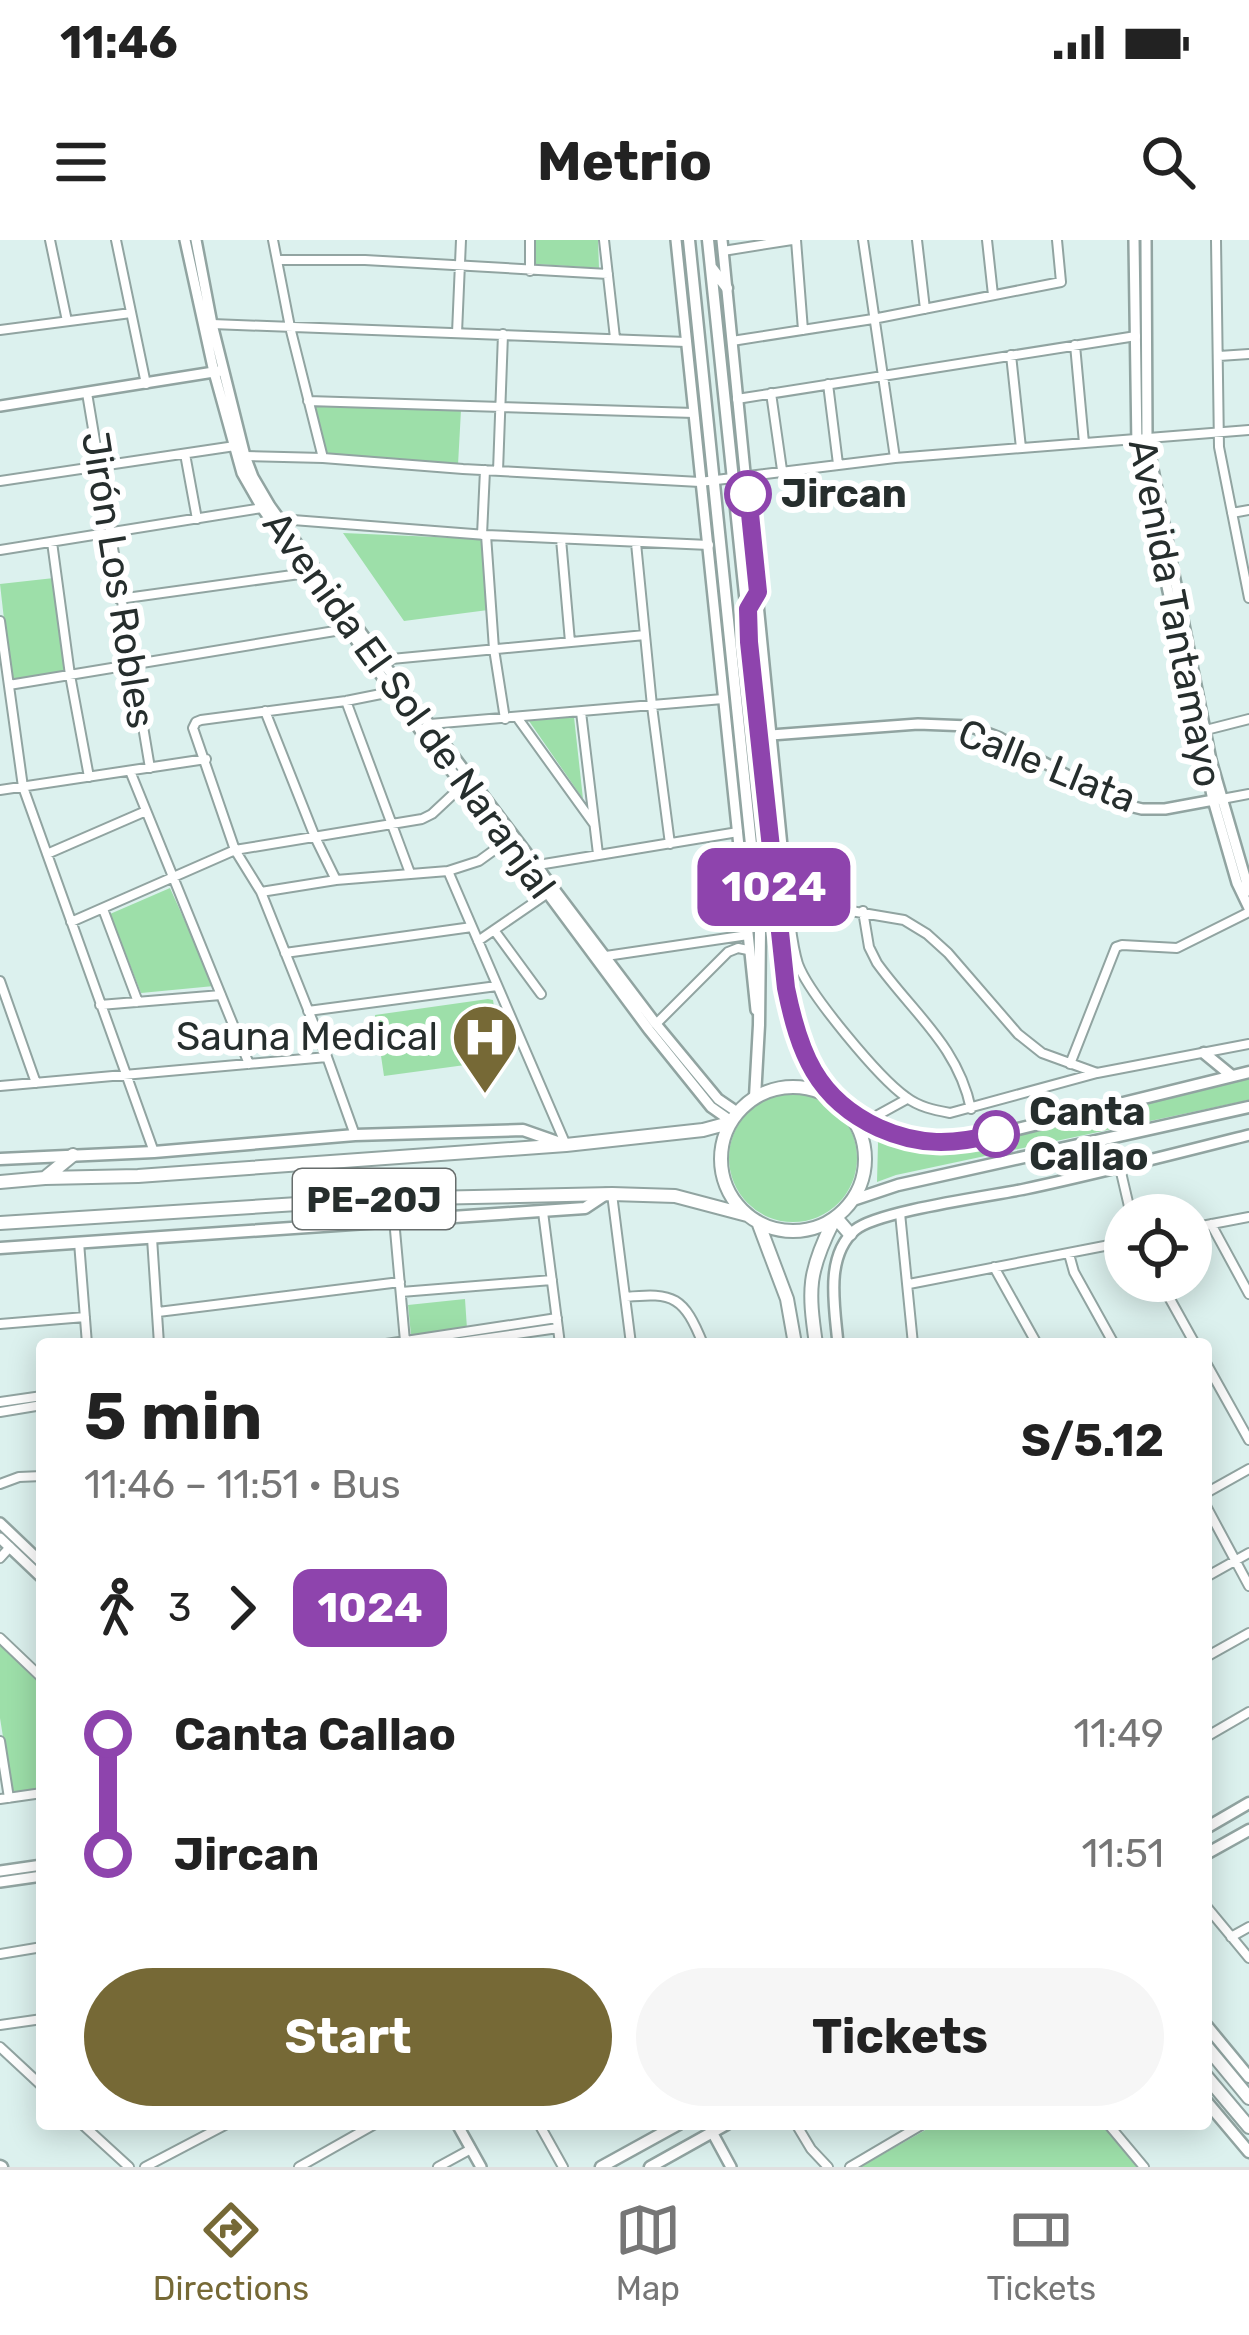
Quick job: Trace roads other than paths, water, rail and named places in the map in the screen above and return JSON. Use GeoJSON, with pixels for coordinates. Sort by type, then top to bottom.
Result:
{"type":"FeatureCollection","features":[{"type":"Feature","properties":{"kind":"highway"},"geometry":{"type":"LineString","coordinates":[[795,1338],[787,1298],[752,1218],[733,1200],[724,1182],[720,1162],[732,1119],[755,1097],[775,1088],[796,1087],[836,1101],[858,1129],[863,1147],[861,1184],[819,1250],[810,1281],[815,1338]]}},
{"type":"Feature","properties":{"kind":"highway","name":"PE-20J"},"geometry":{"type":"LineString","coordinates":[[0,1182],[566,1145],[703,1130],[732,1119]]}},
{"type":"Feature","properties":{"kind":"highway"},"geometry":{"type":"LineString","coordinates":[[45,1178],[73,1155]]}},
{"type":"Feature","properties":{"kind":"highway","name":"PE-20J"},"geometry":{"type":"LineString","coordinates":[[0,1223],[377,1199],[609,1194],[675,1196],[752,1218]]}},
{"type":"Feature","properties":{"kind":"highway"},"geometry":{"type":"LineString","coordinates":[[752,1218],[788,1231],[835,1220]]}},
{"type":"Feature","properties":{"kind":"highway"},"geometry":{"type":"LineString","coordinates":[[835,1220],[850,1234]]}},
{"type":"Feature","properties":{"kind":"highway"},"geometry":{"type":"LineString","coordinates":[[1212,2054],[1249,2098]]}},
{"type":"Feature","properties":{"kind":"highway"},"geometry":{"type":"LineString","coordinates":[[1212,2083],[1249,2127]]}},
{"type":"Feature","properties":{"kind":"main road"},"geometry":{"type":"LineString","coordinates":[[689,240],[707,482],[725,603],[743,831],[760,932],[755,1097]]}},
{"type":"Feature","properties":{"kind":"main road"},"geometry":{"type":"LineString","coordinates":[[708,240],[786,988],[810,1065],[836,1101]]}},
{"type":"Feature","properties":{"kind":"main road"},"geometry":{"type":"LineString","coordinates":[[710,266],[727,288]]}},
{"type":"Feature","properties":{"kind":"main road"},"geometry":{"type":"LineString","coordinates":[[683,310],[694,297]]}},
{"type":"Feature","properties":{"kind":"main road"},"geometry":{"type":"LineString","coordinates":[[712,587],[725,603]]}},
{"type":"Feature","properties":{"kind":"main road"},"geometry":{"type":"LineString","coordinates":[[748,609],[758,592]]}},
{"type":"Feature","properties":{"kind":"main road"},"geometry":{"type":"LineString","coordinates":[[1204,1053],[1232,1076]]}},
{"type":"Feature","properties":{"kind":"main road"},"geometry":{"type":"LineString","coordinates":[[848,1113],[919,1142],[944,1144],[1249,1072]]}},
{"type":"Feature","properties":{"kind":"main road"},"geometry":{"type":"LineString","coordinates":[[853,1200],[898,1185],[1249,1107]]}},
{"type":"Feature","properties":{"kind":"main road"},"geometry":{"type":"LineString","coordinates":[[0,1159],[355,1135],[523,1130],[566,1145]]}},
{"type":"Feature","properties":{"kind":"main road"},"geometry":{"type":"LineString","coordinates":[[0,1248],[543,1212],[585,1208],[609,1194]]}},
{"type":"Feature","properties":{"kind":"main road"},"geometry":{"type":"LineString","coordinates":[[1212,1825],[1249,1803]]}},
{"type":"Feature","properties":{"kind":"main road"},"geometry":{"type":"LineString","coordinates":[[1212,1851],[1249,1829]]}},
{"type":"Feature","properties":{"kind":"main road"},"geometry":{"type":"LineString","coordinates":[[1212,2032],[1249,2077]]}},
{"type":"Feature","properties":{"kind":"main road"},"geometry":{"type":"LineString","coordinates":[[1212,2108],[1249,2152]]}},
{"type":"Feature","properties":{"kind":"main road"},"geometry":{"type":"LineString","coordinates":[[601,2167],[668,2130]]}},
{"type":"Feature","properties":{"kind":"main road"},"geometry":{"type":"LineString","coordinates":[[650,2167],[716,2130]]}},
{"type":"Feature","properties":{"kind":"street"},"geometry":{"type":"LineString","coordinates":[[50,240],[67,321]]}},
{"type":"Feature","properties":{"kind":"street"},"geometry":{"type":"LineString","coordinates":[[116,240],[146,384]]}},
{"type":"Feature","properties":{"kind":"street","name":"Avenida El Sol de Naranjal"},"geometry":{"type":"LineString","coordinates":[[185,240],[253,477],[463,785],[711,1107],[732,1119]]}},
{"type":"Feature","properties":{"kind":"street","name":"Avenida El Sol de Naranjal"},"geometry":{"type":"LineString","coordinates":[[196,240],[235,446],[242,473],[262,508],[392,692],[538,865],[732,1119]]}},
{"type":"Feature","properties":{"kind":"street"},"geometry":{"type":"LineString","coordinates":[[273,240],[323,458]]}},
{"type":"Feature","properties":{"kind":"street"},"geometry":{"type":"LineString","coordinates":[[457,333],[461,240]]}},
{"type":"Feature","properties":{"kind":"street"},"geometry":{"type":"LineString","coordinates":[[530,240],[530,271]]}},
{"type":"Feature","properties":{"kind":"street"},"geometry":{"type":"LineString","coordinates":[[604,240],[615,338]]}},
{"type":"Feature","properties":{"kind":"street"},"geometry":{"type":"LineString","coordinates":[[676,240],[694,413],[707,482],[712,587],[743,831],[748,950],[759,1025]]}},
{"type":"Feature","properties":{"kind":"street"},"geometry":{"type":"LineString","coordinates":[[802,330],[794,240],[723,246],[788,907],[805,977],[856,1045],[908,1099],[929,1110],[970,1109],[1097,1073],[1249,1044]]}},
{"type":"Feature","properties":{"kind":"street"},"geometry":{"type":"LineString","coordinates":[[862,240],[895,458]]}},
{"type":"Feature","properties":{"kind":"street"},"geometry":{"type":"LineString","coordinates":[[917,240],[925,309]]}},
{"type":"Feature","properties":{"kind":"street"},"geometry":{"type":"LineString","coordinates":[[987,240],[993,295]]}},
{"type":"Feature","properties":{"kind":"street"},"geometry":{"type":"LineString","coordinates":[[731,341],[1061,282],[1057,240]]}},
{"type":"Feature","properties":{"kind":"street","name":"Avenida Tantamayo"},"geometry":{"type":"LineString","coordinates":[[1134,240],[1142,440],[1217,800],[1237,884],[1249,910]]}},
{"type":"Feature","properties":{"kind":"street","name":"Avenida Tantamayo"},"geometry":{"type":"LineString","coordinates":[[1146,240],[1142,440],[1217,800],[1249,891]]}},
{"type":"Feature","properties":{"kind":"street"},"geometry":{"type":"LineString","coordinates":[[1216,240],[1218,433],[1249,598]]}},
{"type":"Feature","properties":{"kind":"street"},"geometry":{"type":"LineString","coordinates":[[277,260],[365,260],[608,274]]}},
{"type":"Feature","properties":{"kind":"street"},"geometry":{"type":"LineString","coordinates":[[0,331],[131,313]]}},
{"type":"Feature","properties":{"kind":"street"},"geometry":{"type":"LineString","coordinates":[[212,324],[686,342]]}},
{"type":"Feature","properties":{"kind":"street"},"geometry":{"type":"LineString","coordinates":[[498,471],[503,334]]}},
{"type":"Feature","properties":{"kind":"street"},"geometry":{"type":"LineString","coordinates":[[737,399],[1136,336]]}},
{"type":"Feature","properties":{"kind":"street"},"geometry":{"type":"LineString","coordinates":[[1076,345],[1084,443]]}},
{"type":"Feature","properties":{"kind":"street"},"geometry":{"type":"LineString","coordinates":[[1219,356],[1249,354]]}},
{"type":"Feature","properties":{"kind":"street"},"geometry":{"type":"LineString","coordinates":[[1010,355],[1022,448]]}},
{"type":"Feature","properties":{"kind":"street"},"geometry":{"type":"LineString","coordinates":[[0,406],[219,371]]}},
{"type":"Feature","properties":{"kind":"street"},"geometry":{"type":"LineString","coordinates":[[828,384],[838,464]]}},
{"type":"Feature","properties":{"kind":"street","name":"Jirón Los Robles"},"geometry":{"type":"LineString","coordinates":[[87,393],[150,768]]}},
{"type":"Feature","properties":{"kind":"street"},"geometry":{"type":"LineString","coordinates":[[771,393],[782,470]]}},
{"type":"Feature","properties":{"kind":"street"},"geometry":{"type":"LineString","coordinates":[[308,401],[694,413]]}},
{"type":"Feature","properties":{"kind":"street"},"geometry":{"type":"LineString","coordinates":[[245,456],[707,482],[895,458],[1249,430]]}},
{"type":"Feature","properties":{"kind":"street"},"geometry":{"type":"LineString","coordinates":[[0,481],[235,446]]}},
{"type":"Feature","properties":{"kind":"street"},"geometry":{"type":"LineString","coordinates":[[185,454],[196,518]]}},
{"type":"Feature","properties":{"kind":"street"},"geometry":{"type":"LineString","coordinates":[[485,470],[484,535],[494,649],[506,719]]}},
{"type":"Feature","properties":{"kind":"street"},"geometry":{"type":"LineString","coordinates":[[0,550],[262,508]]}},
{"type":"Feature","properties":{"kind":"street"},"geometry":{"type":"LineString","coordinates":[[1232,513],[1249,509]]}},
{"type":"Feature","properties":{"kind":"street"},"geometry":{"type":"LineString","coordinates":[[280,520],[709,545]]}},
{"type":"Feature","properties":{"kind":"street"},"geometry":{"type":"LineString","coordinates":[[560,539],[569,642]]}},
{"type":"Feature","properties":{"kind":"street"},"geometry":{"type":"LineString","coordinates":[[52,542],[88,777]]}},
{"type":"Feature","properties":{"kind":"street"},"geometry":{"type":"LineString","coordinates":[[636,543],[670,844]]}},
{"type":"Feature","properties":{"kind":"street"},"geometry":{"type":"LineString","coordinates":[[119,599],[307,573]]}},
{"type":"Feature","properties":{"kind":"street"},"geometry":{"type":"LineString","coordinates":[[0,621],[23,787],[154,1152]]}},
{"type":"Feature","properties":{"kind":"street"},"geometry":{"type":"LineString","coordinates":[[9,685],[347,629]]}},
{"type":"Feature","properties":{"kind":"street"},"geometry":{"type":"LineString","coordinates":[[381,660],[645,635]]}},
{"type":"Feature","properties":{"kind":"street"},"geometry":{"type":"LineString","coordinates":[[355,1135],[261,892],[235,850],[194,728],[201,720],[392,692]]}},
{"type":"Feature","properties":{"kind":"street"},"geometry":{"type":"LineString","coordinates":[[425,728],[723,700]]}},
{"type":"Feature","properties":{"kind":"street"},"geometry":{"type":"LineString","coordinates":[[346,701],[411,874]]}},
{"type":"Feature","properties":{"kind":"street"},"geometry":{"type":"LineString","coordinates":[[265,711],[336,880]]}},
{"type":"Feature","properties":{"kind":"street"},"geometry":{"type":"LineString","coordinates":[[581,712],[598,854]]}},
{"type":"Feature","properties":{"kind":"street"},"geometry":{"type":"LineString","coordinates":[[518,718],[595,826]]}},
{"type":"Feature","properties":{"kind":"street"},"geometry":{"type":"LineString","coordinates":[[1206,730],[1249,719]]}},
{"type":"Feature","properties":{"kind":"street","name":"Calle Llata"},"geometry":{"type":"LineString","coordinates":[[771,734],[918,724],[969,726],[1000,738],[1117,803],[1165,809],[1249,794]]}},
{"type":"Feature","properties":{"kind":"street"},"geometry":{"type":"LineString","coordinates":[[0,790],[206,760]]}},
{"type":"Feature","properties":{"kind":"street"},"geometry":{"type":"LineString","coordinates":[[130,771],[249,1064]]}},
{"type":"Feature","properties":{"kind":"street"},"geometry":{"type":"LineString","coordinates":[[71,922],[235,850],[422,819],[463,785]]}},
{"type":"Feature","properties":{"kind":"street"},"geometry":{"type":"LineString","coordinates":[[47,854],[146,811]]}},
{"type":"Feature","properties":{"kind":"street"},"geometry":{"type":"LineString","coordinates":[[538,865],[743,831]]}},
{"type":"Feature","properties":{"kind":"street"},"geometry":{"type":"LineString","coordinates":[[261,892],[448,871],[479,861],[508,840]]}},
{"type":"Feature","properties":{"kind":"street"},"geometry":{"type":"LineString","coordinates":[[448,871],[566,1145]]}},
{"type":"Feature","properties":{"kind":"street"},"geometry":{"type":"LineString","coordinates":[[478,940],[548,893]]}},
{"type":"Feature","properties":{"kind":"street"},"geometry":{"type":"LineString","coordinates":[[788,907],[863,911],[904,920],[948,953],[1018,1034],[1042,1053],[1097,1073]]}},
{"type":"Feature","properties":{"kind":"street"},"geometry":{"type":"LineString","coordinates":[[103,909],[138,1002]]}},
{"type":"Feature","properties":{"kind":"street"},"geometry":{"type":"LineString","coordinates":[[1070,1064],[1116,947],[1175,948],[1249,910]]}},
{"type":"Feature","properties":{"kind":"street"},"geometry":{"type":"LineString","coordinates":[[863,911],[877,963],[957,1064],[970,1109]]}},
{"type":"Feature","properties":{"kind":"street"},"geometry":{"type":"LineString","coordinates":[[285,953],[472,927]]}},
{"type":"Feature","properties":{"kind":"street"},"geometry":{"type":"LineString","coordinates":[[494,930],[541,994]]}},
{"type":"Feature","properties":{"kind":"street"},"geometry":{"type":"LineString","coordinates":[[606,956],[748,935]]}},
{"type":"Feature","properties":{"kind":"street"},"geometry":{"type":"LineString","coordinates":[[656,1024],[728,952],[748,950]]}},
{"type":"Feature","properties":{"kind":"street"},"geometry":{"type":"LineString","coordinates":[[0,981],[36,1083]]}},
{"type":"Feature","properties":{"kind":"street"},"geometry":{"type":"LineString","coordinates":[[308,1011],[497,986]]}},
{"type":"Feature","properties":{"kind":"street"},"geometry":{"type":"LineString","coordinates":[[100,1005],[221,995]]}},
{"type":"Feature","properties":{"kind":"street"},"geometry":{"type":"LineString","coordinates":[[0,1086],[327,1057]]}},
{"type":"Feature","properties":{"kind":"street"},"geometry":{"type":"LineString","coordinates":[[865,1122],[908,1099]]}},
{"type":"Feature","properties":{"kind":"street"},"geometry":{"type":"LineString","coordinates":[[838,1338],[837,1262],[850,1234],[872,1220],[1249,1136]]}},
{"type":"Feature","properties":{"kind":"street"},"geometry":{"type":"LineString","coordinates":[[1120,1168],[1126,1194]]}},
{"type":"Feature","properties":{"kind":"street"},"geometry":{"type":"LineString","coordinates":[[609,1194],[630,1338]]}},
{"type":"Feature","properties":{"kind":"street"},"geometry":{"type":"LineString","coordinates":[[543,1212],[559,1338]]}},
{"type":"Feature","properties":{"kind":"street"},"geometry":{"type":"LineString","coordinates":[[900,1213],[913,1338]]}},
{"type":"Feature","properties":{"kind":"street"},"geometry":{"type":"LineString","coordinates":[[1212,1224],[1249,1217]]}},
{"type":"Feature","properties":{"kind":"street"},"geometry":{"type":"LineString","coordinates":[[394,1219],[405,1338]]}},
{"type":"Feature","properties":{"kind":"street"},"geometry":{"type":"LineString","coordinates":[[1212,1226],[1249,1294]]}},
{"type":"Feature","properties":{"kind":"street"},"geometry":{"type":"LineString","coordinates":[[152,1236],[159,1338]]}},
{"type":"Feature","properties":{"kind":"street"},"geometry":{"type":"LineString","coordinates":[[80,1241],[87,1338]]}},
{"type":"Feature","properties":{"kind":"street"},"geometry":{"type":"LineString","coordinates":[[909,1284],[1104,1246]]}},
{"type":"Feature","properties":{"kind":"street"},"geometry":{"type":"LineString","coordinates":[[1069,1254],[1111,1338]]}},
{"type":"Feature","properties":{"kind":"street"},"geometry":{"type":"LineString","coordinates":[[994,1267],[1034,1338]]}},
{"type":"Feature","properties":{"kind":"street"},"geometry":{"type":"LineString","coordinates":[[158,1312],[400,1287],[552,1280]]}},
{"type":"Feature","properties":{"kind":"street"},"geometry":{"type":"LineString","coordinates":[[626,1297],[653,1294],[676,1300],[700,1338]]}},
{"type":"Feature","properties":{"kind":"street"},"geometry":{"type":"LineString","coordinates":[[1172,1302],[1192,1338]]}},
{"type":"Feature","properties":{"kind":"street"},"geometry":{"type":"LineString","coordinates":[[0,1324],[85,1317]]}},
{"type":"Feature","properties":{"kind":"street"},"geometry":{"type":"LineString","coordinates":[[487,1337],[557,1323]]}},
{"type":"Feature","properties":{"kind":"street"},"geometry":{"type":"LineString","coordinates":[[1212,1374],[1249,1440]]}},
{"type":"Feature","properties":{"kind":"street"},"geometry":{"type":"LineString","coordinates":[[0,1402],[36,1397]]}},
{"type":"Feature","properties":{"kind":"street"},"geometry":{"type":"LineString","coordinates":[[0,1412],[36,1407]]}},
{"type":"Feature","properties":{"kind":"street"},"geometry":{"type":"LineString","coordinates":[[1212,1490],[1249,1469]]}},
{"type":"Feature","properties":{"kind":"street"},"geometry":{"type":"LineString","coordinates":[[0,1484],[36,1476]]}},
{"type":"Feature","properties":{"kind":"street"},"geometry":{"type":"LineString","coordinates":[[1212,1518],[1249,1586]]}},
{"type":"Feature","properties":{"kind":"street"},"geometry":{"type":"LineString","coordinates":[[0,1523],[36,1557]]}},
{"type":"Feature","properties":{"kind":"street"},"geometry":{"type":"LineString","coordinates":[[0,1538],[36,1571]]}},
{"type":"Feature","properties":{"kind":"street"},"geometry":{"type":"LineString","coordinates":[[0,1558],[10,1547]]}},
{"type":"Feature","properties":{"kind":"street"},"geometry":{"type":"LineString","coordinates":[[1212,1573],[1249,1553]]}},
{"type":"Feature","properties":{"kind":"street"},"geometry":{"type":"LineString","coordinates":[[1212,1654],[1249,1633]]}},
{"type":"Feature","properties":{"kind":"street"},"geometry":{"type":"LineString","coordinates":[[0,1638],[36,1672]]}},
{"type":"Feature","properties":{"kind":"street"},"geometry":{"type":"LineString","coordinates":[[1212,1734],[1249,1712]]}},
{"type":"Feature","properties":{"kind":"street"},"geometry":{"type":"LineString","coordinates":[[0,1741],[4,1799],[36,1794]]}},
{"type":"Feature","properties":{"kind":"street"},"geometry":{"type":"LineString","coordinates":[[0,1871],[36,1866]]}},
{"type":"Feature","properties":{"kind":"street"},"geometry":{"type":"LineString","coordinates":[[0,1882],[36,1877]]}},
{"type":"Feature","properties":{"kind":"street"},"geometry":{"type":"LineString","coordinates":[[1212,1913],[1249,1958]]}},
{"type":"Feature","properties":{"kind":"street"},"geometry":{"type":"LineString","coordinates":[[1231,1936],[1249,1927]]}},
{"type":"Feature","properties":{"kind":"street"},"geometry":{"type":"LineString","coordinates":[[0,1954],[36,1948]]}},
{"type":"Feature","properties":{"kind":"street"},"geometry":{"type":"LineString","coordinates":[[0,2025],[36,2019]]}},
{"type":"Feature","properties":{"kind":"street"},"geometry":{"type":"LineString","coordinates":[[0,2048],[36,2081]]}},
{"type":"Feature","properties":{"kind":"street"},"geometry":{"type":"LineString","coordinates":[[89,2130],[129,2167]]}},
{"type":"Feature","properties":{"kind":"street"},"geometry":{"type":"LineString","coordinates":[[145,2167],[216,2130]]}},
{"type":"Feature","properties":{"kind":"street"},"geometry":{"type":"LineString","coordinates":[[299,2167],[364,2130]]}},
{"type":"Feature","properties":{"kind":"street"},"geometry":{"type":"LineString","coordinates":[[460,2130],[481,2167]]}},
{"type":"Feature","properties":{"kind":"street"},"geometry":{"type":"LineString","coordinates":[[541,2130],[562,2167]]}},
{"type":"Feature","properties":{"kind":"street"},"geometry":{"type":"LineString","coordinates":[[800,2130],[828,2167]]}},
{"type":"Feature","properties":{"kind":"street"},"geometry":{"type":"LineString","coordinates":[[850,2167],[913,2130]]}},
{"type":"Feature","properties":{"kind":"street"},"geometry":{"type":"LineString","coordinates":[[1113,2130],[1144,2167]]}},
{"type":"Feature","properties":{"kind":"street"},"geometry":{"type":"LineString","coordinates":[[712,2132],[731,2167]]}},
{"type":"Feature","properties":{"kind":"street"},"geometry":{"type":"LineString","coordinates":[[438,2167],[471,2149]]}},
{"type":"Feature","properties":{"kind":"place","name":"Jircan"},"geometry":{"type":"Point","coordinates":[748,494]}},
{"type":"Feature","properties":{"kind":"place","name":"Sauna Medical"},"geometry":{"type":"Point","coordinates":[485,1096]}},
{"type":"Feature","properties":{"kind":"place","name":"Canta Callao"},"geometry":{"type":"Point","coordinates":[996,1134]}}]}
